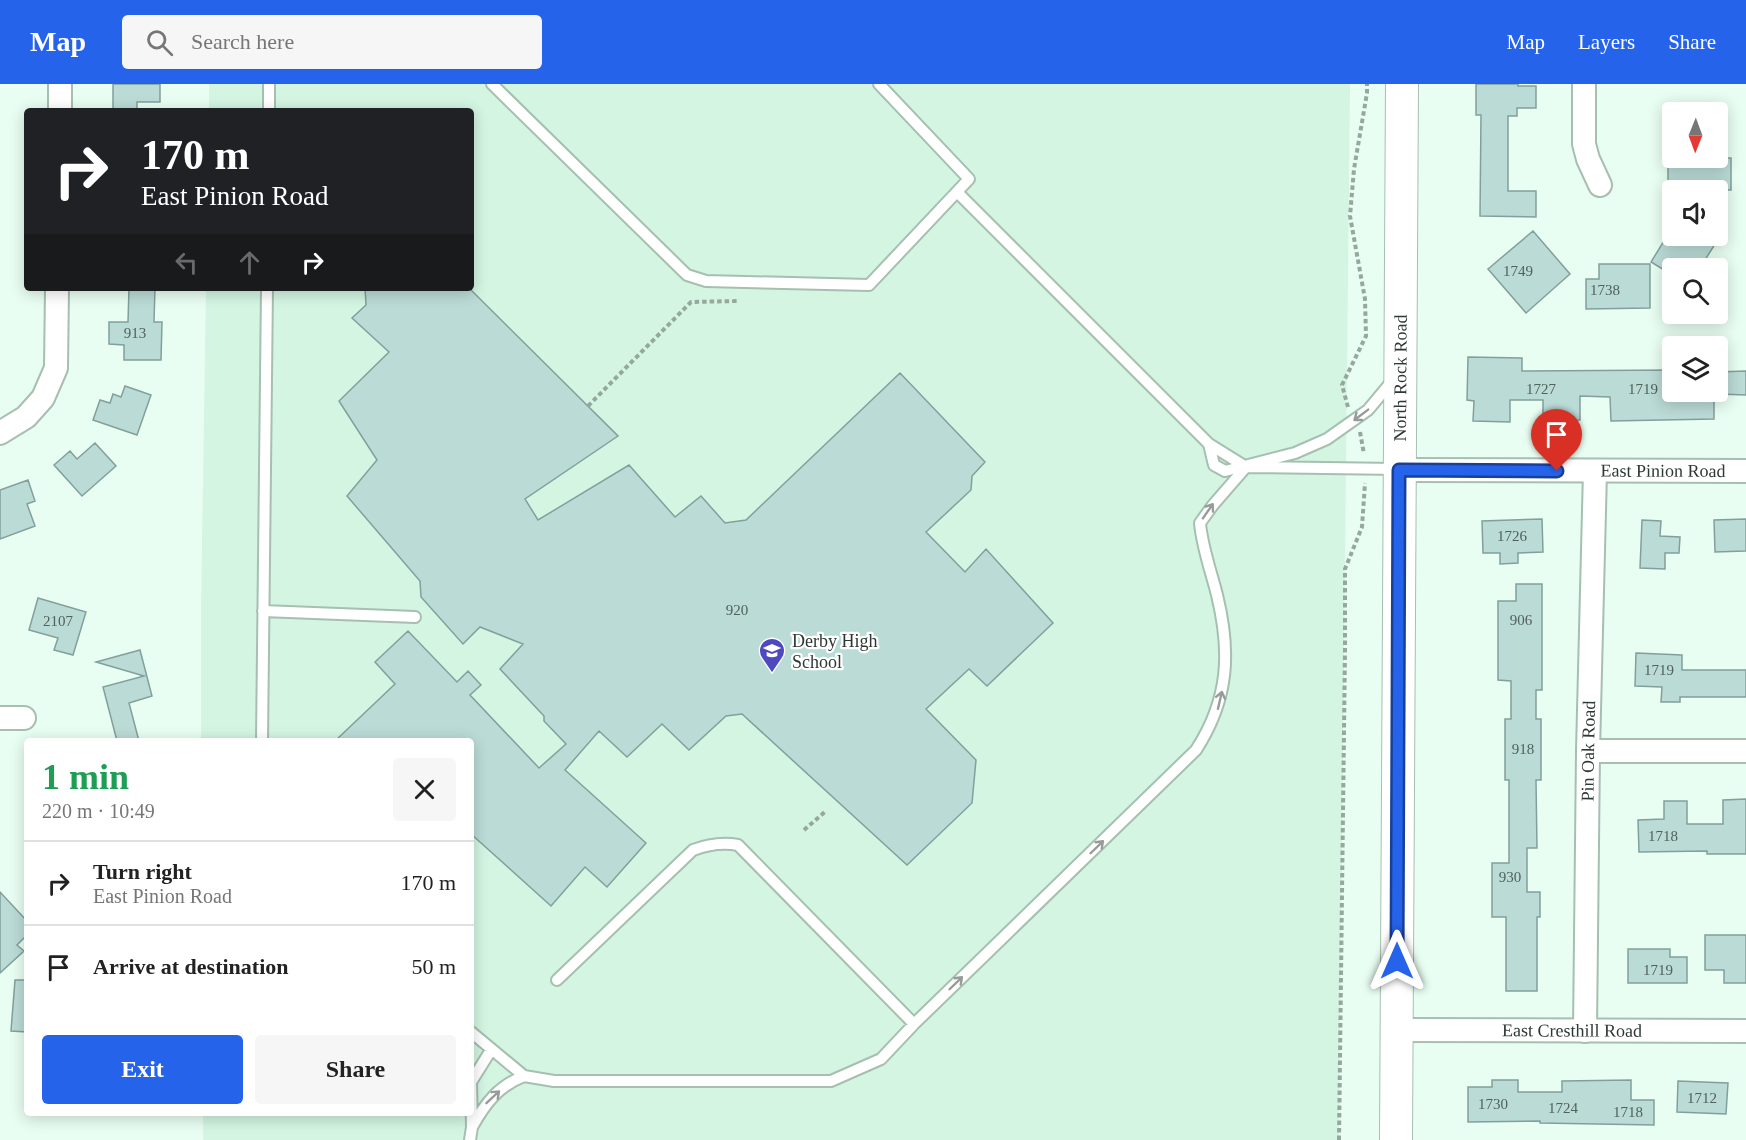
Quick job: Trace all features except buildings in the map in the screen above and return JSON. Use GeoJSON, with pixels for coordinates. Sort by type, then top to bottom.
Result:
{"type":"FeatureCollection","features":[{"type":"Feature","properties":{"kind":"main road","name":"North Rock Road"},"geometry":{"type":"LineString","coordinates":[[1396,1140],[1402,84]]}},
{"type":"Feature","properties":{"kind":"street"},"geometry":{"type":"LineString","coordinates":[[60,84],[60,108]]}},
{"type":"Feature","properties":{"kind":"street"},"geometry":{"type":"LineString","coordinates":[[1584,84],[1584,144],[1588,159],[1600,184]]}},
{"type":"Feature","properties":{"kind":"street"},"geometry":{"type":"LineString","coordinates":[[1,433],[26,417],[43,398],[56,368],[57,291]]}},
{"type":"Feature","properties":{"kind":"street","name":"East Pinion Road"},"geometry":{"type":"LineString","coordinates":[[1399,470],[1746,471]]}},
{"type":"Feature","properties":{"kind":"street","name":"Pin Oak Road"},"geometry":{"type":"LineString","coordinates":[[1585,1031],[1594,471]]}},
{"type":"Feature","properties":{"kind":"street"},"geometry":{"type":"LineString","coordinates":[[0,718],[24,718]]}},
{"type":"Feature","properties":{"kind":"street"},"geometry":{"type":"LineString","coordinates":[[1588,751],[1746,751]]}},
{"type":"Feature","properties":{"kind":"street","name":"East Cresthill Road"},"geometry":{"type":"LineString","coordinates":[[1396,1030],[1746,1031]]}},
{"type":"Feature","properties":{"kind":"lane"},"geometry":{"type":"LineString","coordinates":[[268,108],[269,84]]}},
{"type":"Feature","properties":{"kind":"lane"},"geometry":{"type":"LineString","coordinates":[[492,84],[687,275],[706,281],[869,285],[969,179],[879,84]]}},
{"type":"Feature","properties":{"kind":"lane"},"geometry":{"type":"LineString","coordinates":[[957,192],[1209,444],[1246,467],[1399,470]]}},
{"type":"Feature","properties":{"kind":"lane"},"geometry":{"type":"LineString","coordinates":[[262,738],[267,291]]}},
{"type":"Feature","properties":{"kind":"lane"},"geometry":{"type":"LineString","coordinates":[[474,1035],[524,1076],[554,1081],[831,1081],[880,1059],[1196,750],[1208,732],[1217,712],[1224,680],[1226,636],[1200,523],[1213,504],[1246,467],[1295,453],[1327,439],[1368,410],[1400,372]]}},
{"type":"Feature","properties":{"kind":"lane"},"geometry":{"type":"LineString","coordinates":[[263,611],[415,617]]}},
{"type":"Feature","properties":{"kind":"lane"},"geometry":{"type":"LineString","coordinates":[[557,980],[693,850],[705,845],[723,843],[738,845],[915,1024]]}},
{"type":"Feature","properties":{"kind":"lane"},"geometry":{"type":"LineString","coordinates":[[474,1077],[491,1050]]}},
{"type":"Feature","properties":{"kind":"lane"},"geometry":{"type":"LineString","coordinates":[[472,1127],[485,1104],[508,1083],[524,1076]]}},
{"type":"Feature","properties":{"kind":"lane"},"geometry":{"type":"LineString","coordinates":[[470,1140],[472,1116]]}},
{"type":"Feature","properties":{"kind":"path"},"geometry":{"type":"LineString","coordinates":[[1353,412],[1347,405],[1342,386],[1366,336],[1365,299],[1350,216],[1354,169],[1367,93],[1366,84]]}},
{"type":"Feature","properties":{"kind":"path"},"geometry":{"type":"LineString","coordinates":[[588,406],[691,302],[738,301]]}},
{"type":"Feature","properties":{"kind":"path"},"geometry":{"type":"LineString","coordinates":[[1339,1140],[1346,649],[1345,569],[1362,527],[1363,515]]}},
{"type":"Feature","properties":{"kind":"path"},"geometry":{"type":"LineString","coordinates":[[804,830],[826,811]]}},
{"type":"Feature","properties":{"kind":"shaded area","name":"Derby High School"},"geometry":{"type":"Polygon","coordinates":[[[209,84],[1350,84],[1339,1140],[203,1140],[203,1116],[474,1116],[474,738],[201,738],[201,607],[206,291],[474,291],[474,108],[209,108],[209,84]]]}},
{"type":"Feature","properties":{"kind":"place","name":"Derby High School"},"geometry":{"type":"Point","coordinates":[772,674]}},
{"type":"Feature","properties":{"kind":"route"},"geometry":{"type":"LineString","coordinates":[[1397,961],[1399,470],[1557,471]]}}]}
